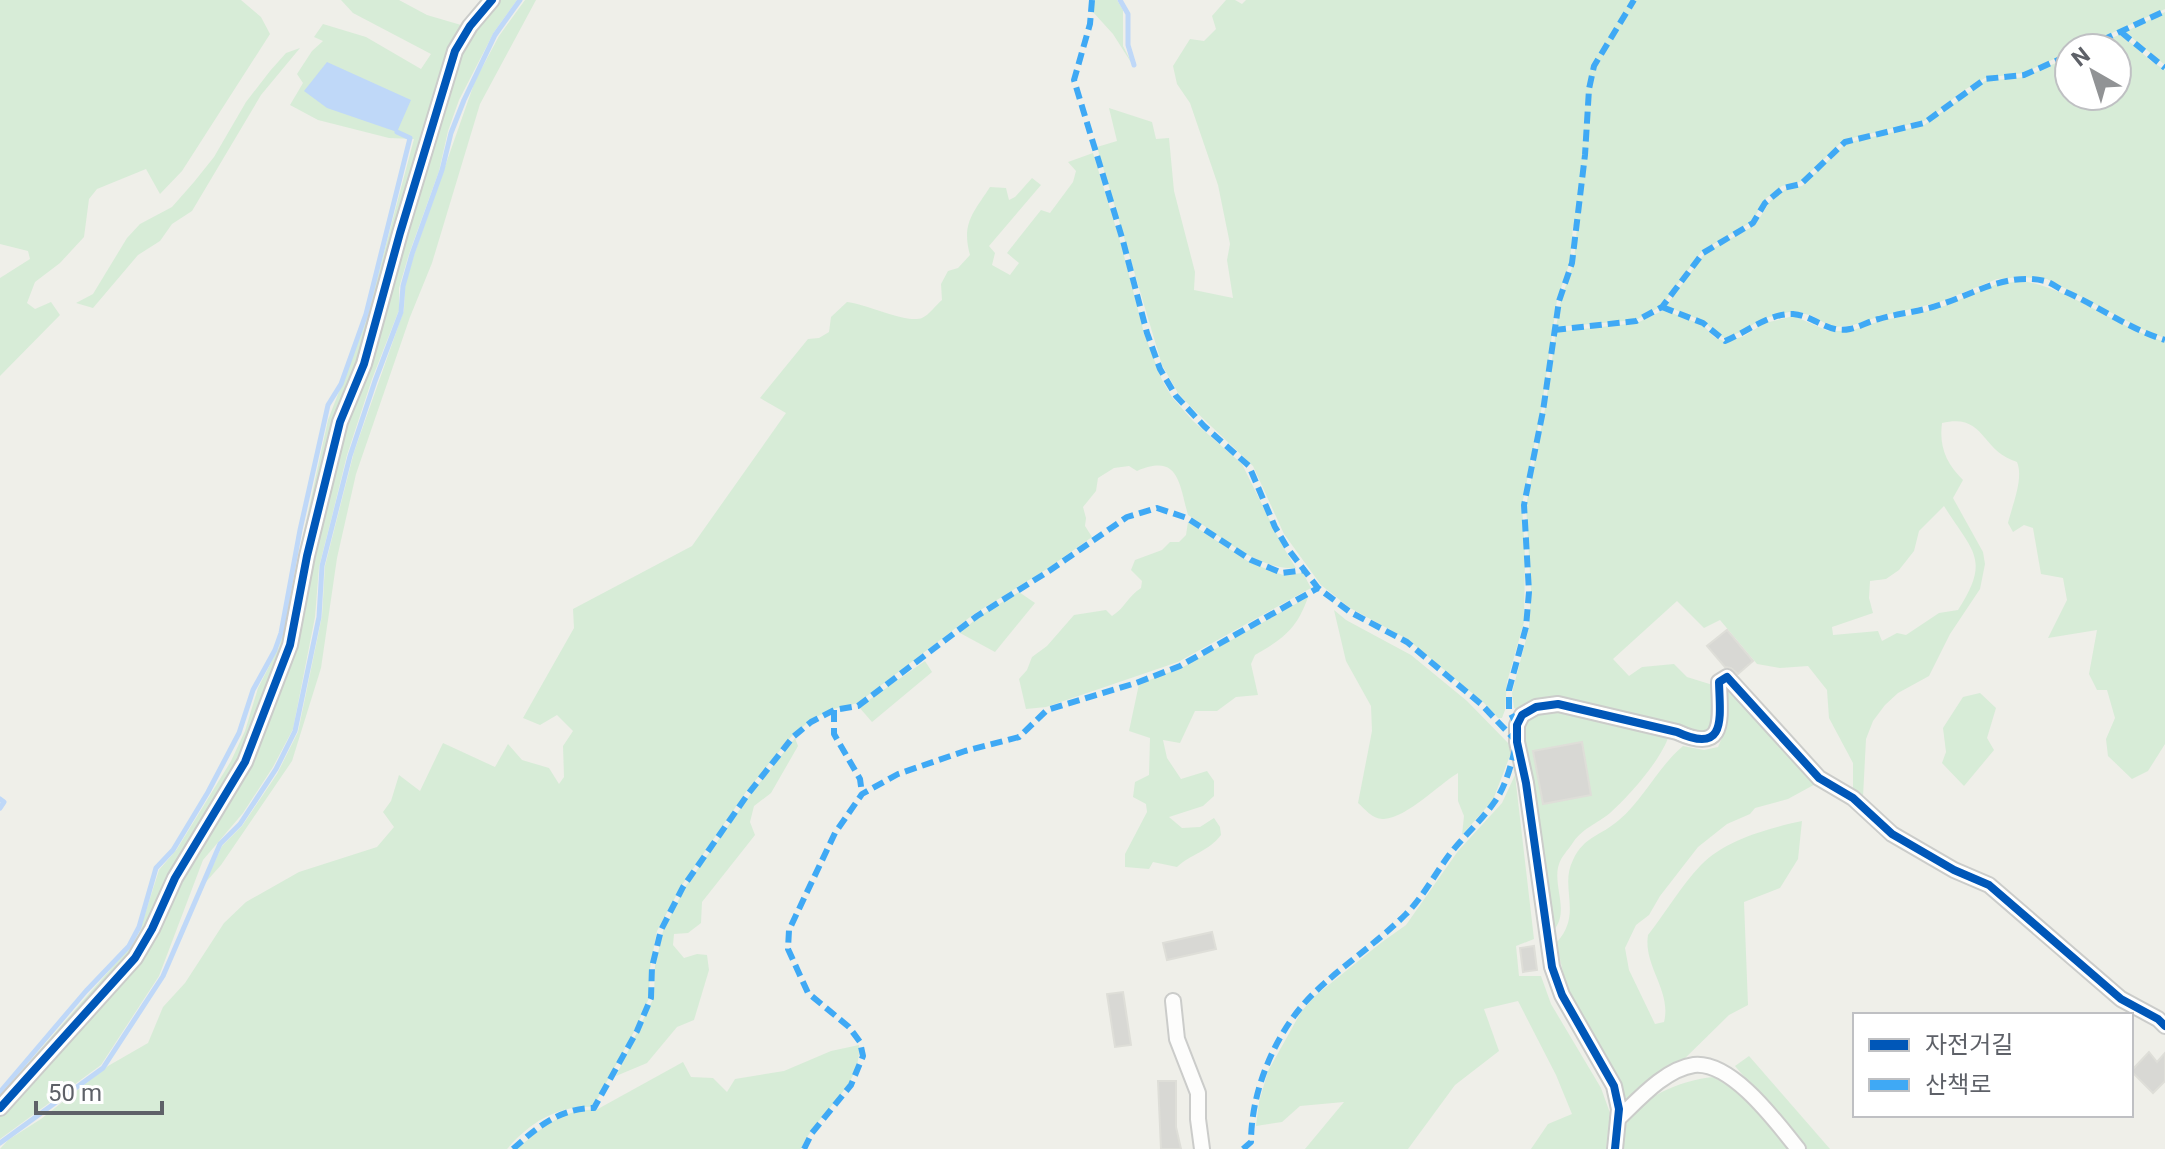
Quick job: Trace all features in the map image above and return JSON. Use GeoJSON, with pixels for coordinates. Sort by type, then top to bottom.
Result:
{"type":"FeatureCollection","features":[{"type":"Feature","properties":{"kind":"street"},"geometry":{"type":"LineString","coordinates":[[0,1108],[135,958],[175,878],[245,762],[290,645],[307,556],[340,422],[364,364],[455,51],[470,26],[492,0]]}},
{"type":"Feature","properties":{"kind":"street"},"geometry":{"type":"LineString","coordinates":[[1615,1149],[1619,1109],[1614,1086],[1562,995],[1552,967],[1517,742],[1517,725],[1522,715],[1536,707],[1558,704],[1677,732],[1695,741],[1706,740],[1715,734],[1719,722],[1719,682],[1727,677],[1819,778],[1853,798],[1892,834],[1954,870],[1989,885],[2121,999],[2165,1026]]}},
{"type":"Feature","properties":{"kind":"street"},"geometry":{"type":"LineString","coordinates":[[1173,1001],[1177,1039],[1198,1093],[1202,1149]]}},
{"type":"Feature","properties":{"kind":"street"},"geometry":{"type":"LineString","coordinates":[[1618,1119],[1665,1078],[1691,1065],[1705,1066],[1742,1086],[1763,1106],[1798,1149]]}},
{"type":"Feature","properties":{"kind":"green space"},"geometry":{"type":"Polygon","coordinates":[[[0,0],[241,0],[261,17],[270,34],[182,171],[160,194],[146,169],[97,189],[89,199],[84,237],[60,263],[35,282],[27,303],[35,309],[51,302],[60,315],[0,376],[0,278],[30,259],[28,251],[0,244],[0,0]]]}},
{"type":"Feature","properties":{"kind":"green space"},"geometry":{"type":"Polygon","coordinates":[[[341,0],[399,0],[427,15],[461,25],[481,0],[487,0],[469,23],[352,383],[293,618],[249,743],[132,955],[0,1103],[0,1095],[139,933],[159,870],[177,849],[231,761],[245,731],[258,688],[279,647],[328,420],[365,324],[414,139],[389,138],[318,120],[290,105],[303,83],[297,74],[312,51],[323,41],[314,37],[323,24],[366,37],[421,69],[431,54],[353,13],[341,0]]]}},
{"type":"Feature","properties":{"kind":"green space"},"geometry":{"type":"Polygon","coordinates":[[[498,0],[517,0],[494,32],[459,100],[439,171],[399,288],[399,310],[347,455],[319,567],[315,617],[293,729],[243,813],[203,860],[159,976],[101,1065],[0,1139],[0,1112],[145,955],[295,647],[343,438],[459,59],[472,33],[498,0]]]}},
{"type":"Feature","properties":{"kind":"green space"},"geometry":{"type":"Polygon","coordinates":[[[525,0],[536,0],[480,104],[432,263],[356,474],[337,558],[321,668],[292,761],[221,865],[205,883],[222,846],[242,826],[277,774],[298,732],[322,616],[325,566],[354,452],[404,310],[405,285],[415,252],[475,81],[499,36],[525,0]]]}},
{"type":"Feature","properties":{"kind":"green space"},"geometry":{"type":"Polygon","coordinates":[[[1094,0],[1117,0],[1123,10],[1123,46],[1134,67],[1113,34],[1093,12],[1094,0]]]}},
{"type":"Feature","properties":{"kind":"green space"},"geometry":{"type":"Polygon","coordinates":[[[1226,0],[1242,4],[1246,0],[2165,0],[2165,9],[2114,32],[2053,32],[2053,59],[2024,73],[1985,78],[1924,121],[1844,140],[1800,182],[1782,186],[1763,201],[1753,221],[1702,251],[1662,306],[1636,320],[1556,327],[1574,261],[1577,227],[1573,226],[1570,262],[1557,300],[1541,412],[1522,505],[1524,622],[1507,682],[1502,718],[1498,718],[1407,639],[1350,608],[1321,585],[1284,534],[1253,466],[1178,393],[1162,365],[1097,147],[1117,141],[1109,108],[1152,122],[1156,139],[1169,138],[1174,191],[1195,272],[1194,290],[1233,298],[1227,260],[1230,244],[1218,185],[1190,103],[1177,84],[1173,66],[1190,39],[1204,41],[1216,29],[1212,16],[1226,0]]]}},
{"type":"Feature","properties":{"kind":"green space"},"geometry":{"type":"Polygon","coordinates":[[[2165,12],[2165,65],[2133,39],[2133,32],[2125,32],[2165,12]]]}},
{"type":"Feature","properties":{"kind":"green space"},"geometry":{"type":"Polygon","coordinates":[[[2133,45],[2165,70],[2165,338],[2047,279],[2021,277],[1997,279],[1940,302],[1850,326],[1831,327],[1813,316],[1793,311],[1762,319],[1725,338],[1716,334],[1705,322],[1666,306],[1705,253],[1755,225],[1771,200],[1786,189],[1802,186],[1846,143],[1924,125],[1985,81],[2025,77],[2053,64],[2053,112],[2133,112],[2133,45]]]}},
{"type":"Feature","properties":{"kind":"green space"},"geometry":{"type":"Polygon","coordinates":[[[300,48],[261,95],[192,211],[172,224],[160,241],[138,255],[93,308],[76,303],[93,294],[127,238],[140,224],[172,207],[194,182],[270,71],[286,53],[300,48]]]}},
{"type":"Feature","properties":{"kind":"green space"},"geometry":{"type":"Polygon","coordinates":[[[1093,153],[1144,333],[1162,380],[1193,421],[1242,464],[1296,568],[1281,567],[1253,557],[1188,515],[1179,482],[1169,469],[1151,466],[1137,471],[1129,466],[1114,468],[1098,478],[1096,491],[1083,507],[1085,526],[1092,537],[974,614],[858,703],[833,709],[812,719],[791,737],[746,792],[682,885],[657,931],[650,968],[649,998],[593,1107],[568,1109],[545,1118],[525,1131],[507,1149],[0,1149],[108,1066],[148,1043],[163,1007],[185,983],[224,923],[246,902],[299,872],[377,847],[394,827],[383,812],[391,801],[399,775],[420,791],[443,743],[495,767],[508,744],[522,760],[549,768],[559,784],[564,777],[563,746],[573,731],[557,715],[540,725],[523,718],[574,628],[573,609],[692,546],[786,413],[760,398],[808,339],[819,338],[829,332],[831,317],[847,302],[907,318],[925,317],[942,300],[941,284],[948,271],[958,268],[970,255],[968,226],[990,187],[1006,188],[1009,200],[1032,178],[1041,185],[989,246],[995,253],[992,265],[1010,275],[1019,263],[1007,253],[1041,210],[1050,213],[1073,182],[1076,171],[1068,162],[1093,153]]]}},
{"type":"Feature","properties":{"kind":"green space"},"geometry":{"type":"Polygon","coordinates":[[[2024,281],[2043,286],[2165,342],[2165,744],[2148,771],[2132,779],[2108,756],[2106,739],[2115,718],[2107,690],[2097,690],[2089,674],[2097,630],[2048,638],[2067,600],[2063,578],[2041,574],[2033,528],[2024,525],[2013,532],[2008,523],[2018,484],[2017,462],[1996,450],[1975,428],[1956,421],[1942,423],[1943,447],[1948,461],[1963,480],[1953,498],[1983,552],[1985,564],[1980,589],[1950,634],[1929,676],[1898,693],[1873,721],[1866,739],[1863,797],[1853,791],[1853,763],[1829,718],[1827,690],[1808,666],[1780,668],[1757,664],[1720,620],[1704,628],[1677,601],[1613,659],[1629,676],[1642,667],[1674,664],[1687,677],[1716,686],[1717,720],[1706,737],[1615,712],[1514,708],[1512,693],[1529,628],[1531,590],[1526,506],[1556,332],[1637,323],[1664,310],[1703,325],[1714,337],[1726,342],[1744,336],[1765,323],[1794,316],[1828,331],[1850,331],[1944,306],[1997,284],[2024,281]],[[1944,506],[1919,531],[1914,551],[1899,570],[1886,579],[1870,581],[1869,598],[1873,613],[1832,627],[1833,635],[1878,631],[1882,641],[1897,633],[1906,635],[1939,613],[1958,610],[1974,579],[1976,567],[1970,546],[1944,506]]]}},
{"type":"Feature","properties":{"kind":"green space"},"geometry":{"type":"Polygon","coordinates":[[[1188,522],[1251,563],[1283,575],[1303,573],[1311,588],[1178,662],[1046,707],[1026,709],[1019,679],[1032,657],[1047,646],[1074,615],[1106,610],[1112,616],[1116,613],[1141,588],[1142,581],[1131,570],[1135,560],[1162,550],[1170,542],[1179,542],[1186,535],[1188,522]]]}},
{"type":"Feature","properties":{"kind":"green space"},"geometry":{"type":"Polygon","coordinates":[[[1019,592],[1035,603],[995,652],[960,633],[978,617],[1019,592]]]}},
{"type":"Feature","properties":{"kind":"green space"},"geometry":{"type":"Polygon","coordinates":[[[1308,597],[1288,632],[1255,655],[1251,664],[1258,695],[1236,697],[1217,711],[1195,711],[1180,743],[1163,740],[1167,758],[1181,779],[1207,771],[1214,781],[1214,796],[1203,806],[1169,817],[1182,828],[1200,827],[1214,818],[1221,835],[1177,867],[1153,862],[1149,869],[1125,867],[1125,854],[1147,812],[1146,804],[1133,797],[1135,782],[1149,775],[1150,738],[1129,731],[1139,684],[1183,667],[1308,597]]]}},
{"type":"Feature","properties":{"kind":"green space"},"geometry":{"type":"Polygon","coordinates":[[[1334,610],[1346,620],[1411,655],[1467,701],[1508,743],[1511,753],[1493,800],[1462,835],[1464,816],[1458,801],[1458,773],[1413,807],[1393,817],[1376,818],[1358,803],[1372,731],[1371,706],[1346,661],[1334,610]]]}},
{"type":"Feature","properties":{"kind":"green space"},"geometry":{"type":"Polygon","coordinates":[[[925,661],[932,672],[872,722],[859,707],[925,661]]]}},
{"type":"Feature","properties":{"kind":"green space"},"geometry":{"type":"Polygon","coordinates":[[[1732,687],[1819,782],[1788,799],[1755,808],[1750,814],[1727,824],[1698,847],[1649,915],[1636,925],[1625,948],[1629,970],[1655,1024],[1664,1022],[1664,1000],[1650,957],[1648,935],[1687,882],[1711,856],[1748,836],[1802,821],[1798,859],[1780,888],[1744,902],[1748,1005],[1729,1015],[1672,1071],[1621,1108],[1583,1027],[1561,964],[1557,942],[1565,932],[1570,911],[1569,870],[1582,846],[1628,812],[1683,746],[1704,750],[1718,747],[1723,735],[1727,690],[1732,687]]]}},
{"type":"Feature","properties":{"kind":"green space"},"geometry":{"type":"Polygon","coordinates":[[[1980,693],[1996,708],[1987,738],[1994,750],[1964,786],[1942,763],[1946,752],[1943,728],[1963,697],[1980,693]]]}},
{"type":"Feature","properties":{"kind":"green space"},"geometry":{"type":"Polygon","coordinates":[[[1559,706],[1669,735],[1660,755],[1635,787],[1610,813],[1580,834],[1561,859],[1557,872],[1561,915],[1554,930],[1520,743],[1524,717],[1559,706]]]}},
{"type":"Feature","properties":{"kind":"green space"},"geometry":{"type":"Polygon","coordinates":[[[795,738],[798,746],[771,793],[754,806],[750,822],[755,835],[702,902],[701,923],[688,933],[674,934],[673,945],[684,958],[707,955],[709,970],[694,1020],[677,1027],[647,1063],[616,1076],[654,997],[655,966],[663,931],[685,887],[795,738]]]}},
{"type":"Feature","properties":{"kind":"green space"},"geometry":{"type":"Polygon","coordinates":[[[1515,775],[1534,939],[1516,946],[1519,976],[1541,976],[1551,1004],[1601,1088],[1610,1113],[1606,1149],[1531,1149],[1548,1124],[1572,1114],[1518,1001],[1484,1009],[1499,1051],[1455,1085],[1408,1149],[1305,1149],[1344,1102],[1300,1106],[1282,1122],[1256,1126],[1268,1071],[1301,1012],[1315,996],[1406,925],[1458,851],[1502,803],[1515,775]]]}},
{"type":"Feature","properties":{"kind":"green space"},"geometry":{"type":"Polygon","coordinates":[[[859,1045],[858,1061],[846,1087],[808,1135],[801,1149],[517,1149],[553,1121],[573,1112],[596,1110],[683,1062],[691,1077],[713,1078],[727,1092],[735,1079],[784,1071],[831,1051],[859,1045]]]}},
{"type":"Feature","properties":{"kind":"green space"},"geometry":{"type":"Polygon","coordinates":[[[1749,1056],[1830,1149],[1805,1149],[1735,1066],[1749,1056]]]}},
{"type":"Feature","properties":{"kind":"green space"},"geometry":{"type":"Polygon","coordinates":[[[1713,1077],[1746,1099],[1788,1149],[1622,1149],[1623,1132],[1630,1118],[1649,1100],[1674,1086],[1713,1077]]]}},
{"type":"Feature","properties":{"kind":"water"},"geometry":{"type":"Polygon","coordinates":[[[327,62],[411,100],[397,132],[327,108],[304,91],[327,62]]]}},
{"type":"Feature","properties":{"kind":"building"},"geometry":{"type":"Polygon","coordinates":[[[1727,630],[1753,661],[1738,674],[1725,667],[1707,646],[1727,630]]]}},
{"type":"Feature","properties":{"kind":"building"},"geometry":{"type":"Polygon","coordinates":[[[1582,742],[1591,795],[1543,804],[1533,751],[1582,742]]]}},
{"type":"Feature","properties":{"kind":"building"},"geometry":{"type":"Polygon","coordinates":[[[1212,932],[1216,949],[1167,960],[1163,943],[1212,932]]]}},
{"type":"Feature","properties":{"kind":"building"},"geometry":{"type":"Polygon","coordinates":[[[1534,946],[1537,970],[1523,972],[1520,948],[1534,946]]]}},
{"type":"Feature","properties":{"kind":"building"},"geometry":{"type":"Polygon","coordinates":[[[1123,992],[1131,1045],[1115,1047],[1107,994],[1123,992]]]}},
{"type":"Feature","properties":{"kind":"building"},"geometry":{"type":"Polygon","coordinates":[[[2149,1052],[2157,1062],[2165,1053],[2165,1081],[2153,1093],[2133,1073],[2133,1069],[2149,1052]]]}},
{"type":"Feature","properties":{"kind":"building"},"geometry":{"type":"Polygon","coordinates":[[[1158,1081],[1176,1081],[1176,1127],[1181,1149],[1161,1149],[1158,1081]]]}},
{"type":"Feature","properties":{"kind":"waterway"},"geometry":{"type":"LineString","coordinates":[[0,1143],[103,1068],[163,976],[220,844],[240,824],[276,769],[295,731],[319,617],[322,566],[350,456],[401,312],[403,286],[412,254],[464,100],[495,35],[520,0]]}},
{"type":"Feature","properties":{"kind":"waterway"},"geometry":{"type":"LineString","coordinates":[[1120,0],[1128,14],[1128,45],[1134,65]]}},
{"type":"Feature","properties":{"kind":"waterway"},"geometry":{"type":"LineString","coordinates":[[0,1092],[86,991],[129,946],[139,927],[156,868],[173,850],[208,792],[239,733],[253,690],[275,650],[328,405],[341,384],[366,314],[410,138],[397,132]]}},
{"type":"Feature","properties":{"kind":"waterway"},"geometry":{"type":"LineString","coordinates":[[0,799],[4,802],[0,808]]}},
{"type":"Feature","properties":{"kind":"marked path"},"geometry":{"type":"LineString","coordinates":[[1092,0],[1090,24],[1074,80],[1160,369],[1176,396],[1249,466],[1275,527],[1318,588],[1350,612],[1407,642],[1481,704],[1517,742],[1498,797],[1449,855],[1418,900],[1395,925],[1314,993],[1288,1025],[1268,1062],[1256,1102],[1251,1142],[1243,1149]]}},
{"type":"Feature","properties":{"kind":"marked path"},"geometry":{"type":"LineString","coordinates":[[1517,725],[1509,710],[1509,690],[1526,627],[1529,592],[1524,505],[1543,411],[1559,301],[1572,263],[1585,155],[1589,89],[1594,66],[1634,0]]}},
{"type":"Feature","properties":{"kind":"marked path"},"geometry":{"type":"LineString","coordinates":[[2120,32],[2165,11]]}},
{"type":"Feature","properties":{"kind":"marked path"},"geometry":{"type":"LineString","coordinates":[[2133,42],[2165,68]]}},
{"type":"Feature","properties":{"kind":"marked path"},"geometry":{"type":"LineString","coordinates":[[1554,330],[1636,321],[1662,307],[1703,253],[1753,223],[1765,203],[1783,188],[1801,184],[1845,142],[1924,123],[1985,79],[2024,75],[2053,62]]}},
{"type":"Feature","properties":{"kind":"marked path"},"geometry":{"type":"LineString","coordinates":[[1662,307],[1703,323],[1725,341],[1784,315],[1801,315],[1828,327],[1850,329],[1932,307],[2004,282],[2031,279],[2048,282],[2127,324],[2165,340]]}},
{"type":"Feature","properties":{"kind":"marked path"},"geometry":{"type":"LineString","coordinates":[[513,1149],[540,1126],[560,1115],[594,1108],[637,1031],[651,998],[652,967],[661,930],[683,887],[748,794],[793,737],[811,722],[834,710],[858,706],[977,616],[1127,517],[1157,508],[1187,518],[1251,560],[1282,573],[1306,570]]}},
{"type":"Feature","properties":{"kind":"marked path"},"geometry":{"type":"LineString","coordinates":[[804,1149],[812,1133],[851,1085],[863,1056],[860,1042],[849,1027],[808,993],[788,949],[789,930],[835,833],[862,794],[898,774],[965,751],[1019,737],[1047,710],[1180,666],[1318,588]]}},
{"type":"Feature","properties":{"kind":"marked path"},"geometry":{"type":"LineString","coordinates":[[834,710],[834,734],[860,779],[862,794]]}},
{"type":"Feature","properties":{"kind":"cycle path"},"geometry":{"type":"LineString","coordinates":[[0,1108],[135,958],[175,878],[245,762],[290,645],[307,556],[340,422],[364,364],[455,51],[470,26],[492,0]]}},
{"type":"Feature","properties":{"kind":"cycle path"},"geometry":{"type":"LineString","coordinates":[[1615,1149],[1619,1109],[1614,1086],[1562,995],[1552,967],[1526,783],[1517,742],[1517,725],[1522,715],[1536,707],[1558,704],[1705,739],[1713,736],[1717,729],[1719,682],[1727,677],[1819,778],[1853,798],[1892,834],[1954,870],[1989,885],[2121,999],[2165,1026]]}}]}
